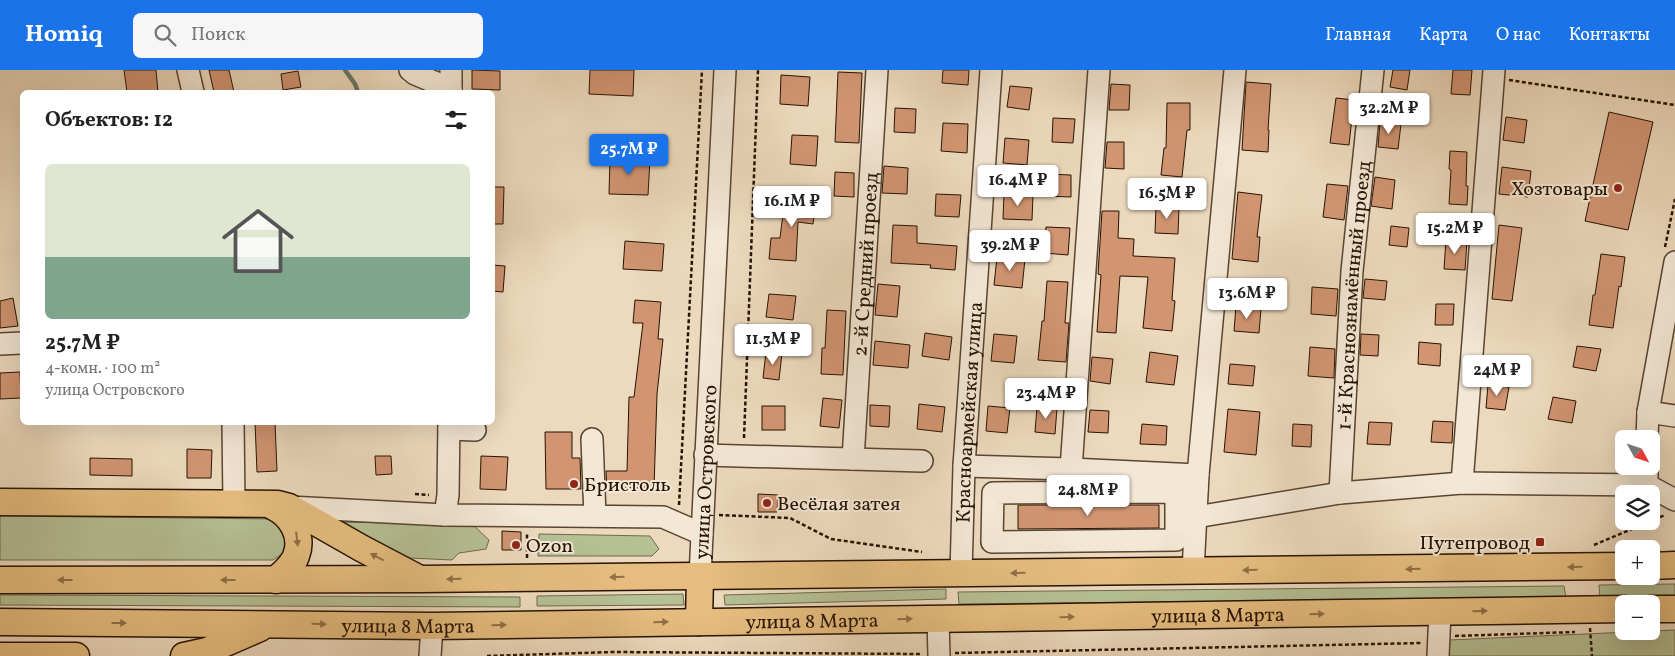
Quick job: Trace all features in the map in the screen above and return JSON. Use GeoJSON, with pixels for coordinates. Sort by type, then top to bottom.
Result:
{"type":"FeatureCollection","features":[{"type":"Feature","properties":{"kind":"main road"},"geometry":{"type":"LineString","coordinates":[[0,502],[279,506],[421,579]]}},
{"type":"Feature","properties":{"kind":"main road"},"geometry":{"type":"LineString","coordinates":[[276,580],[289,568],[296,557],[299,546],[297,532],[290,519],[280,510],[279,506]]}},
{"type":"Feature","properties":{"kind":"main road"},"geometry":{"type":"LineString","coordinates":[[0,580],[421,579],[1615,566]]}},
{"type":"Feature","properties":{"kind":"main road"},"geometry":{"type":"LineString","coordinates":[[1660,566],[1675,566]]}},
{"type":"Feature","properties":{"kind":"main road"},"geometry":{"type":"LineString","coordinates":[[698,622],[700,576]]}},
{"type":"Feature","properties":{"kind":"main road","name":"улица 8 Марта"},"geometry":{"type":"LineString","coordinates":[[0,622],[432,626],[1615,609]]}},
{"type":"Feature","properties":{"kind":"main road"},"geometry":{"type":"LineString","coordinates":[[1660,609],[1675,609]]}},
{"type":"Feature","properties":{"kind":"main road"},"geometry":{"type":"LineString","coordinates":[[184,656],[207,651],[270,624]]}},
{"type":"Feature","properties":{"kind":"main road"},"geometry":{"type":"LineString","coordinates":[[0,656],[76,656]]}},
{"type":"Feature","properties":{"kind":"street"},"geometry":{"type":"LineString","coordinates":[[188,70],[193,90]]}},
{"type":"Feature","properties":{"kind":"street"},"geometry":{"type":"LineString","coordinates":[[410,70],[415,74],[451,84]]}},
{"type":"Feature","properties":{"kind":"street","name":"улица Островского"},"geometry":{"type":"LineString","coordinates":[[700,576],[725,70]]}},
{"type":"Feature","properties":{"kind":"street","name":"2-й Средний проезд"},"geometry":{"type":"LineString","coordinates":[[853,459],[877,70]]}},
{"type":"Feature","properties":{"kind":"street","name":"Красноармейская улица"},"geometry":{"type":"LineString","coordinates":[[961,573],[964,466],[991,70]]}},
{"type":"Feature","properties":{"kind":"street"},"geometry":{"type":"LineString","coordinates":[[1071,469],[1099,70]]}},
{"type":"Feature","properties":{"kind":"street"},"geometry":{"type":"LineString","coordinates":[[1193,571],[1198,482],[1235,70]]}},
{"type":"Feature","properties":{"kind":"street","name":"1-й Краснознамённый проезд"},"geometry":{"type":"LineString","coordinates":[[1340,493],[1352,270],[1373,70]]}},
{"type":"Feature","properties":{"kind":"street"},"geometry":{"type":"LineString","coordinates":[[1462,484],[1493,74]]}},
{"type":"Feature","properties":{"kind":"street"},"geometry":{"type":"LineString","coordinates":[[1647,430],[1648,412],[1675,262]]}},
{"type":"Feature","properties":{"kind":"street"},"geometry":{"type":"LineString","coordinates":[[0,344],[20,343]]}},
{"type":"Feature","properties":{"kind":"street"},"geometry":{"type":"LineString","coordinates":[[1648,412],[1675,416]]}},
{"type":"Feature","properties":{"kind":"street"},"geometry":{"type":"LineString","coordinates":[[233,425],[234,504]]}},
{"type":"Feature","properties":{"kind":"street"},"geometry":{"type":"LineString","coordinates":[[445,515],[448,495],[449,426],[475,430]]}},
{"type":"Feature","properties":{"kind":"street"},"geometry":{"type":"LineString","coordinates":[[592,439],[595,516]]}},
{"type":"Feature","properties":{"kind":"street"},"geometry":{"type":"LineString","coordinates":[[705,455],[922,461]]}},
{"type":"Feature","properties":{"kind":"street"},"geometry":{"type":"LineString","coordinates":[[964,466],[1071,469],[1198,482]]}},
{"type":"Feature","properties":{"kind":"street"},"geometry":{"type":"LineString","coordinates":[[1196,517],[1340,493],[1462,484],[1647,476],[1670,508]]}},
{"type":"Feature","properties":{"kind":"street"},"geometry":{"type":"LineString","coordinates":[[1176,492],[1176,540],[992,542],[993,493],[1176,492],[1198,482]]}},
{"type":"Feature","properties":{"kind":"street"},"geometry":{"type":"LineString","coordinates":[[279,506],[445,515],[663,517],[703,524]]}},
{"type":"Feature","properties":{"kind":"street"},"geometry":{"type":"LineString","coordinates":[[1440,612],[1444,645]]}},
{"type":"Feature","properties":{"kind":"street"},"geometry":{"type":"LineString","coordinates":[[938,619],[939,655]]}},
{"type":"Feature","properties":{"kind":"street"},"geometry":{"type":"LineString","coordinates":[[430,656],[432,626]]}},
{"type":"Feature","properties":{"kind":"path"},"geometry":{"type":"LineString","coordinates":[[744,456],[758,70]]}},
{"type":"Feature","properties":{"kind":"path"},"geometry":{"type":"LineString","coordinates":[[1493,74],[1675,105]]}},
{"type":"Feature","properties":{"kind":"path"},"geometry":{"type":"LineString","coordinates":[[1593,546],[1670,508]]}},
{"type":"Feature","properties":{"kind":"path"},"geometry":{"type":"LineString","coordinates":[[703,524],[790,518],[831,539],[924,552]]}},
{"type":"Feature","properties":{"kind":"path"},"geometry":{"type":"LineString","coordinates":[[526,560],[527,531]]}},
{"type":"Feature","properties":{"kind":"path"},"geometry":{"type":"LineString","coordinates":[[487,656],[613,654],[939,655],[1444,645],[1580,631]]}},
{"type":"Feature","properties":{"kind":"path"},"geometry":{"type":"LineString","coordinates":[[1590,631],[1598,631]]}},
{"type":"Feature","properties":{"kind":"green space"},"geometry":{"type":"Polygon","coordinates":[[[0,516],[273,519],[288,533],[285,552],[273,560],[0,560],[0,516]]]}},
{"type":"Feature","properties":{"kind":"green space"},"geometry":{"type":"Polygon","coordinates":[[[333,522],[472,524],[489,540],[486,549],[459,553],[452,560],[410,558],[333,522]]]}},
{"type":"Feature","properties":{"kind":"green space"},"geometry":{"type":"Polygon","coordinates":[[[539,534],[650,536],[659,549],[652,556],[538,556],[539,534]]]}},
{"type":"Feature","properties":{"kind":"green space"},"geometry":{"type":"Polygon","coordinates":[[[1675,584],[1675,598],[1660,598],[1660,595],[1615,595],[1615,599],[1600,599],[1599,585],[1675,584]]]}},
{"type":"Feature","properties":{"kind":"green space"},"geometry":{"type":"Polygon","coordinates":[[[1564,586],[1566,598],[959,604],[958,592],[1564,586]]]}},
{"type":"Feature","properties":{"kind":"green space"},"geometry":{"type":"Polygon","coordinates":[[[946,589],[946,599],[725,605],[724,595],[946,589]]]}},
{"type":"Feature","properties":{"kind":"green space"},"geometry":{"type":"Polygon","coordinates":[[[683,594],[684,605],[537,606],[537,596],[683,594]]]}},
{"type":"Feature","properties":{"kind":"green space"},"geometry":{"type":"Polygon","coordinates":[[[0,595],[520,597],[520,607],[0,605],[0,595]]]}},
{"type":"Feature","properties":{"kind":"green space"},"geometry":{"type":"Polygon","coordinates":[[[1675,630],[1675,656],[1449,656],[1449,640],[1615,633],[1615,640],[1660,640],[1660,631],[1675,630]]]}},
{"type":"Feature","properties":{"kind":"building"},"geometry":{"type":"Polygon","coordinates":[[[124,70],[156,70],[158,90],[127,90],[124,70]]]}},
{"type":"Feature","properties":{"kind":"building"},"geometry":{"type":"Polygon","coordinates":[[[209,70],[229,70],[234,90],[214,90],[209,70]]]}},
{"type":"Feature","properties":{"kind":"building"},"geometry":{"type":"Polygon","coordinates":[[[472,70],[500,71],[500,90],[472,89],[472,70]]]}},
{"type":"Feature","properties":{"kind":"building"},"geometry":{"type":"Polygon","coordinates":[[[590,70],[634,70],[633,96],[589,94],[590,70]]]}},
{"type":"Feature","properties":{"kind":"building"},"geometry":{"type":"Polygon","coordinates":[[[943,70],[969,70],[968,85],[942,83],[943,70]]]}},
{"type":"Feature","properties":{"kind":"building"},"geometry":{"type":"Polygon","coordinates":[[[1393,70],[1410,70],[1407,90],[1390,87],[1393,70]]]}},
{"type":"Feature","properties":{"kind":"building"},"geometry":{"type":"Polygon","coordinates":[[[1453,70],[1472,70],[1470,95],[1451,94],[1453,70]]]}},
{"type":"Feature","properties":{"kind":"building"},"geometry":{"type":"Polygon","coordinates":[[[298,71],[301,87],[283,90],[281,74],[298,71]]]}},
{"type":"Feature","properties":{"kind":"building"},"geometry":{"type":"Polygon","coordinates":[[[838,72],[862,73],[859,143],[835,142],[838,72]]]}},
{"type":"Feature","properties":{"kind":"building"},"geometry":{"type":"Polygon","coordinates":[[[781,75],[810,77],[808,106],[780,104],[781,75]]]}},
{"type":"Feature","properties":{"kind":"building"},"geometry":{"type":"Polygon","coordinates":[[[1246,82],[1271,84],[1268,152],[1242,150],[1246,82]]]}},
{"type":"Feature","properties":{"kind":"building"},"geometry":{"type":"Polygon","coordinates":[[[1111,84],[1130,85],[1129,110],[1109,110],[1111,84]]]}},
{"type":"Feature","properties":{"kind":"building"},"geometry":{"type":"Polygon","coordinates":[[[1010,86],[1032,88],[1029,110],[1007,107],[1010,86]]]}},
{"type":"Feature","properties":{"kind":"building"},"geometry":{"type":"Polygon","coordinates":[[[1336,98],[1354,100],[1349,145],[1330,143],[1336,98]]]}},
{"type":"Feature","properties":{"kind":"building"},"geometry":{"type":"Polygon","coordinates":[[[1167,103],[1190,103],[1190,130],[1187,130],[1182,177],[1161,175],[1164,148],[1166,148],[1167,103]]]}},
{"type":"Feature","properties":{"kind":"building"},"geometry":{"type":"Polygon","coordinates":[[[895,108],[916,109],[915,133],[894,132],[895,108]]]}},
{"type":"Feature","properties":{"kind":"building"},"geometry":{"type":"Polygon","coordinates":[[[1609,112],[1653,122],[1628,230],[1585,221],[1609,112]]]}},
{"type":"Feature","properties":{"kind":"building"},"geometry":{"type":"Polygon","coordinates":[[[1506,117],[1527,120],[1524,143],[1503,140],[1506,117]]]}},
{"type":"Feature","properties":{"kind":"building"},"geometry":{"type":"Polygon","coordinates":[[[1053,118],[1075,119],[1073,143],[1052,142],[1053,118]]]}},
{"type":"Feature","properties":{"kind":"building"},"geometry":{"type":"Polygon","coordinates":[[[1380,122],[1401,124],[1398,149],[1378,147],[1380,122]]]}},
{"type":"Feature","properties":{"kind":"building"},"geometry":{"type":"Polygon","coordinates":[[[943,123],[968,124],[967,153],[941,151],[943,123]]]}},
{"type":"Feature","properties":{"kind":"building"},"geometry":{"type":"Polygon","coordinates":[[[792,135],[818,136],[816,166],[790,164],[792,135]]]}},
{"type":"Feature","properties":{"kind":"building"},"geometry":{"type":"Polygon","coordinates":[[[1005,138],[1029,140],[1027,165],[1003,163],[1005,138]]]}},
{"type":"Feature","properties":{"kind":"building"},"geometry":{"type":"Polygon","coordinates":[[[1107,142],[1124,142],[1124,169],[1105,168],[1107,142]]]}},
{"type":"Feature","properties":{"kind":"building"},"geometry":{"type":"Polygon","coordinates":[[[1450,151],[1467,152],[1467,205],[1449,204],[1450,151]]]}},
{"type":"Feature","properties":{"kind":"building"},"geometry":{"type":"Polygon","coordinates":[[[610,158],[650,159],[648,195],[609,194],[610,158]]]}},
{"type":"Feature","properties":{"kind":"building"},"geometry":{"type":"Polygon","coordinates":[[[884,166],[908,168],[907,194],[882,193],[884,166]]]}},
{"type":"Feature","properties":{"kind":"building"},"geometry":{"type":"Polygon","coordinates":[[[1502,167],[1531,171],[1528,197],[1499,194],[1502,167]]]}},
{"type":"Feature","properties":{"kind":"building"},"geometry":{"type":"Polygon","coordinates":[[[835,172],[854,173],[854,197],[834,196],[835,172]]]}},
{"type":"Feature","properties":{"kind":"building"},"geometry":{"type":"Polygon","coordinates":[[[1045,174],[1071,175],[1071,197],[1044,196],[1045,174]]]}},
{"type":"Feature","properties":{"kind":"building"},"geometry":{"type":"Polygon","coordinates":[[[1375,177],[1395,180],[1392,209],[1371,206],[1375,177]]]}},
{"type":"Feature","properties":{"kind":"building"},"geometry":{"type":"Polygon","coordinates":[[[1327,184],[1348,186],[1344,220],[1323,217],[1327,184]]]}},
{"type":"Feature","properties":{"kind":"building"},"geometry":{"type":"Polygon","coordinates":[[[495,187],[504,187],[503,224],[495,224],[495,187]]]}},
{"type":"Feature","properties":{"kind":"building"},"geometry":{"type":"Polygon","coordinates":[[[1238,192],[1262,195],[1257,237],[1260,237],[1258,262],[1232,259],[1238,192]]]}},
{"type":"Feature","properties":{"kind":"building"},"geometry":{"type":"Polygon","coordinates":[[[936,194],[961,195],[959,217],[935,216],[936,194]]]}},
{"type":"Feature","properties":{"kind":"building"},"geometry":{"type":"Polygon","coordinates":[[[1004,194],[1033,195],[1032,220],[1003,219],[1004,194]]]}},
{"type":"Feature","properties":{"kind":"building"},"geometry":{"type":"Polygon","coordinates":[[[785,198],[816,201],[813,224],[798,222],[796,261],[769,259],[771,238],[780,238],[785,198]]]}},
{"type":"Feature","properties":{"kind":"building"},"geometry":{"type":"Polygon","coordinates":[[[1156,207],[1179,208],[1178,234],[1155,233],[1156,207]]]}},
{"type":"Feature","properties":{"kind":"building"},"geometry":{"type":"Polygon","coordinates":[[[1102,211],[1119,211],[1118,238],[1134,239],[1133,256],[1175,258],[1172,300],[1175,301],[1172,331],[1143,328],[1148,277],[1120,276],[1116,333],[1097,332],[1101,275],[1098,274],[1102,211]]]}},
{"type":"Feature","properties":{"kind":"building"},"geometry":{"type":"Polygon","coordinates":[[[893,225],[917,226],[917,243],[957,246],[955,270],[930,268],[931,265],[891,263],[893,225]]]}},
{"type":"Feature","properties":{"kind":"building"},"geometry":{"type":"Polygon","coordinates":[[[1499,225],[1522,228],[1512,301],[1492,299],[1499,225]]]}},
{"type":"Feature","properties":{"kind":"building"},"geometry":{"type":"Polygon","coordinates":[[[1391,226],[1409,228],[1407,247],[1389,245],[1391,226]]]}},
{"type":"Feature","properties":{"kind":"building"},"geometry":{"type":"Polygon","coordinates":[[[1046,227],[1070,228],[1068,255],[1044,253],[1046,227]]]}},
{"type":"Feature","properties":{"kind":"building"},"geometry":{"type":"Polygon","coordinates":[[[1446,239],[1467,241],[1465,270],[1444,269],[1446,239]]]}},
{"type":"Feature","properties":{"kind":"building"},"geometry":{"type":"Polygon","coordinates":[[[625,241],[664,244],[662,271],[623,269],[625,241]]]}},
{"type":"Feature","properties":{"kind":"building"},"geometry":{"type":"Polygon","coordinates":[[[1601,254],[1625,257],[1613,328],[1589,325],[1601,254]]]}},
{"type":"Feature","properties":{"kind":"building"},"geometry":{"type":"Polygon","coordinates":[[[997,257],[1025,259],[1022,288],[994,285],[997,257]]]}},
{"type":"Feature","properties":{"kind":"building"},"geometry":{"type":"Polygon","coordinates":[[[495,265],[505,266],[503,292],[495,291],[495,265]]]}},
{"type":"Feature","properties":{"kind":"building"},"geometry":{"type":"Polygon","coordinates":[[[1365,279],[1387,281],[1385,300],[1363,298],[1365,279]]]}},
{"type":"Feature","properties":{"kind":"building"},"geometry":{"type":"Polygon","coordinates":[[[1047,281],[1068,282],[1065,323],[1069,323],[1066,362],[1038,360],[1042,321],[1044,321],[1047,281]]]}},
{"type":"Feature","properties":{"kind":"building"},"geometry":{"type":"Polygon","coordinates":[[[878,284],[900,286],[897,317],[875,315],[878,284]]]}},
{"type":"Feature","properties":{"kind":"building"},"geometry":{"type":"Polygon","coordinates":[[[1312,287],[1338,289],[1336,316],[1311,314],[1312,287]]]}},
{"type":"Feature","properties":{"kind":"building"},"geometry":{"type":"Polygon","coordinates":[[[769,294],[796,296],[793,320],[766,317],[769,294]]]}},
{"type":"Feature","properties":{"kind":"building"},"geometry":{"type":"Polygon","coordinates":[[[13,298],[18,326],[0,328],[0,301],[13,298]]]}},
{"type":"Feature","properties":{"kind":"building"},"geometry":{"type":"Polygon","coordinates":[[[635,300],[661,302],[658,339],[663,339],[657,394],[654,488],[619,488],[619,492],[607,492],[606,471],[627,471],[629,397],[634,397],[643,323],[633,323],[635,300]]]}},
{"type":"Feature","properties":{"kind":"building"},"geometry":{"type":"Polygon","coordinates":[[[1436,304],[1454,304],[1453,325],[1435,325],[1436,304]]]}},
{"type":"Feature","properties":{"kind":"building"},"geometry":{"type":"Polygon","coordinates":[[[1236,306],[1261,309],[1259,333],[1234,331],[1236,306]]]}},
{"type":"Feature","properties":{"kind":"building"},"geometry":{"type":"Polygon","coordinates":[[[827,310],[846,311],[843,375],[821,374],[822,348],[825,348],[827,310]]]}},
{"type":"Feature","properties":{"kind":"building"},"geometry":{"type":"Polygon","coordinates":[[[925,333],[952,337],[949,360],[922,356],[925,333]]]}},
{"type":"Feature","properties":{"kind":"building"},"geometry":{"type":"Polygon","coordinates":[[[994,334],[1017,336],[1014,363],[991,361],[994,334]]]}},
{"type":"Feature","properties":{"kind":"building"},"geometry":{"type":"Polygon","coordinates":[[[1361,334],[1379,335],[1378,356],[1360,355],[1361,334]]]}},
{"type":"Feature","properties":{"kind":"building"},"geometry":{"type":"Polygon","coordinates":[[[875,341],[910,345],[908,368],[873,365],[875,341]]]}},
{"type":"Feature","properties":{"kind":"building"},"geometry":{"type":"Polygon","coordinates":[[[1419,342],[1441,344],[1440,366],[1418,364],[1419,342]]]}},
{"type":"Feature","properties":{"kind":"building"},"geometry":{"type":"Polygon","coordinates":[[[1577,346],[1601,349],[1596,371],[1573,367],[1577,346]]]}},
{"type":"Feature","properties":{"kind":"building"},"geometry":{"type":"Polygon","coordinates":[[[1310,347],[1335,349],[1334,378],[1308,376],[1310,347]]]}},
{"type":"Feature","properties":{"kind":"building"},"geometry":{"type":"Polygon","coordinates":[[[766,352],[782,353],[779,380],[763,378],[766,352]]]}},
{"type":"Feature","properties":{"kind":"building"},"geometry":{"type":"Polygon","coordinates":[[[1150,352],[1178,356],[1174,385],[1146,382],[1150,352]]]}},
{"type":"Feature","properties":{"kind":"building"},"geometry":{"type":"Polygon","coordinates":[[[1092,357],[1113,359],[1110,384],[1090,381],[1092,357]]]}},
{"type":"Feature","properties":{"kind":"building"},"geometry":{"type":"Polygon","coordinates":[[[1230,364],[1255,366],[1253,386],[1228,384],[1230,364]]]}},
{"type":"Feature","properties":{"kind":"building"},"geometry":{"type":"Polygon","coordinates":[[[20,372],[20,398],[0,399],[0,373],[20,372]]]}},
{"type":"Feature","properties":{"kind":"building"},"geometry":{"type":"Polygon","coordinates":[[[1488,385],[1509,387],[1505,410],[1486,408],[1488,385]]]}},
{"type":"Feature","properties":{"kind":"building"},"geometry":{"type":"Polygon","coordinates":[[[1553,397],[1576,401],[1572,423],[1548,419],[1553,397]]]}},
{"type":"Feature","properties":{"kind":"building"},"geometry":{"type":"Polygon","coordinates":[[[823,398],[842,400],[839,428],[820,426],[823,398]]]}},
{"type":"Feature","properties":{"kind":"building"},"geometry":{"type":"Polygon","coordinates":[[[919,404],[945,407],[942,432],[917,429],[919,404]]]}},
{"type":"Feature","properties":{"kind":"building"},"geometry":{"type":"Polygon","coordinates":[[[870,405],[890,406],[889,427],[870,426],[870,405]]]}},
{"type":"Feature","properties":{"kind":"building"},"geometry":{"type":"Polygon","coordinates":[[[762,406],[785,406],[785,430],[762,430],[762,406]]]}},
{"type":"Feature","properties":{"kind":"building"},"geometry":{"type":"Polygon","coordinates":[[[988,406],[1010,408],[1007,433],[986,431],[988,406]]]}},
{"type":"Feature","properties":{"kind":"building"},"geometry":{"type":"Polygon","coordinates":[[[1037,407],[1057,408],[1055,434],[1035,432],[1037,407]]]}},
{"type":"Feature","properties":{"kind":"building"},"geometry":{"type":"Polygon","coordinates":[[[1228,409],[1260,412],[1256,455],[1224,452],[1228,409]]]}},
{"type":"Feature","properties":{"kind":"building"},"geometry":{"type":"Polygon","coordinates":[[[1090,410],[1109,411],[1108,433],[1088,432],[1090,410]]]}},
{"type":"Feature","properties":{"kind":"building"},"geometry":{"type":"Polygon","coordinates":[[[1433,421],[1453,422],[1452,443],[1431,442],[1433,421]]]}},
{"type":"Feature","properties":{"kind":"building"},"geometry":{"type":"Polygon","coordinates":[[[1369,422],[1392,423],[1390,445],[1367,444],[1369,422]]]}},
{"type":"Feature","properties":{"kind":"building"},"geometry":{"type":"Polygon","coordinates":[[[1142,424],[1167,426],[1166,445],[1140,444],[1142,424]]]}},
{"type":"Feature","properties":{"kind":"building"},"geometry":{"type":"Polygon","coordinates":[[[1293,424],[1312,425],[1311,447],[1292,446],[1293,424]]]}},
{"type":"Feature","properties":{"kind":"building"},"geometry":{"type":"Polygon","coordinates":[[[255,425],[275,425],[277,471],[257,472],[255,425]]]}},
{"type":"Feature","properties":{"kind":"building"},"geometry":{"type":"Polygon","coordinates":[[[545,432],[572,432],[572,458],[580,458],[581,489],[546,489],[545,432]]]}},
{"type":"Feature","properties":{"kind":"building"},"geometry":{"type":"Polygon","coordinates":[[[187,449],[212,450],[211,478],[187,478],[187,449]]]}},
{"type":"Feature","properties":{"kind":"building"},"geometry":{"type":"Polygon","coordinates":[[[375,456],[391,456],[392,474],[376,475],[375,456]]]}},
{"type":"Feature","properties":{"kind":"building"},"geometry":{"type":"Polygon","coordinates":[[[481,456],[508,457],[506,490],[480,489],[481,456]]]}},
{"type":"Feature","properties":{"kind":"building"},"geometry":{"type":"Polygon","coordinates":[[[90,458],[132,459],[132,476],[90,475],[90,458]]]}},
{"type":"Feature","properties":{"kind":"building"},"geometry":{"type":"Polygon","coordinates":[[[758,494],[778,495],[777,512],[758,512],[758,494]]]}},
{"type":"Feature","properties":{"kind":"building"},"geometry":{"type":"Polygon","coordinates":[[[1018,505],[1159,505],[1159,528],[1018,529],[1018,505]]]}},
{"type":"Feature","properties":{"kind":"building"},"geometry":{"type":"Polygon","coordinates":[[[502,531],[521,532],[521,550],[502,550],[502,531]]]}},
{"type":"Feature","properties":{"kind":"waterway"},"geometry":{"type":"LineString","coordinates":[[345,70],[357,90]]}},
{"type":"Feature","properties":{"kind":"place","name":"Хозтовары"},"geometry":{"type":"Point","coordinates":[1618,188]}},
{"type":"Feature","properties":{"kind":"place","name":"Бристоль"},"geometry":{"type":"Point","coordinates":[574,484]}},
{"type":"Feature","properties":{"kind":"place","name":"Весёлая затея"},"geometry":{"type":"Point","coordinates":[767,503]}},
{"type":"Feature","properties":{"kind":"place","name":"Путепровод"},"geometry":{"type":"Point","coordinates":[1540,542]}},
{"type":"Feature","properties":{"kind":"place","name":"Ozon"},"geometry":{"type":"Point","coordinates":[516,545]}}]}
